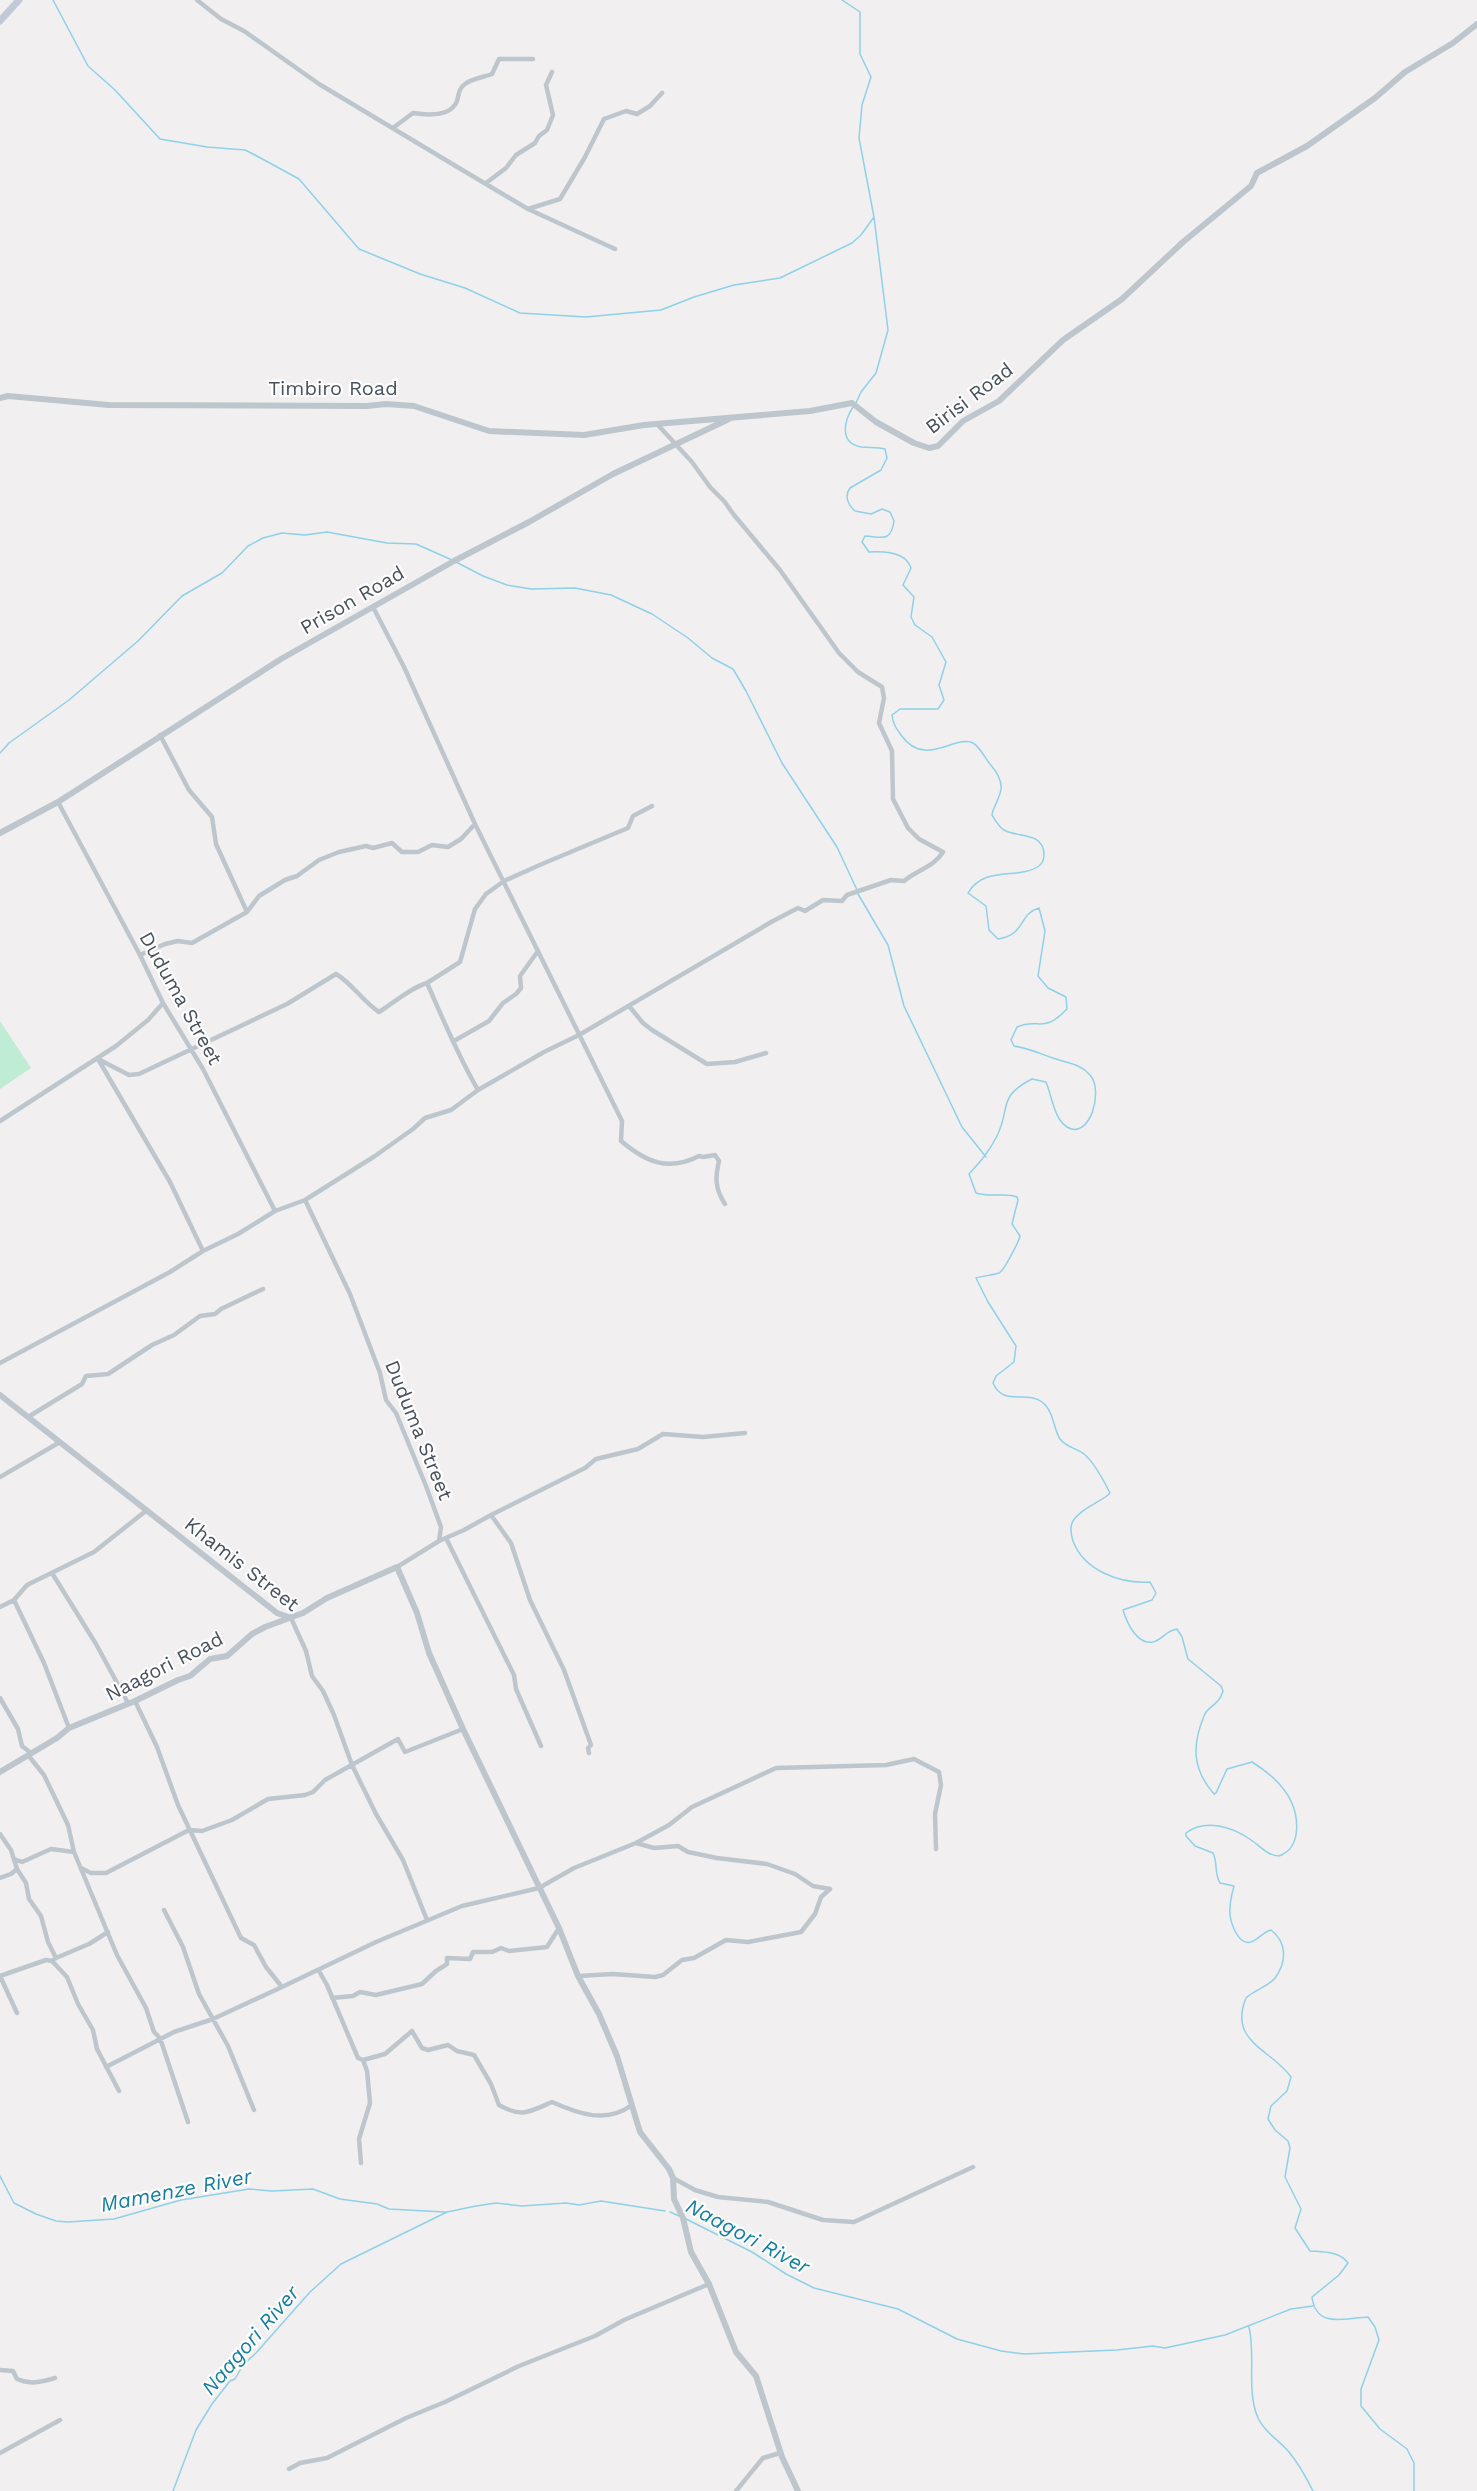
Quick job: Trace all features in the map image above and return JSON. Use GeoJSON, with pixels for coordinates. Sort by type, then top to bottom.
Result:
{"type":"FeatureCollection","features":[{"type":"Feature","properties":{"kind":"main road"},"geometry":{"type":"LineString","coordinates":[[0,21],[20,0]]}},
{"type":"Feature","properties":{"kind":"street"},"geometry":{"type":"LineString","coordinates":[[197,0],[221,19],[244,31],[319,84],[528,208],[615,249]]}},
{"type":"Feature","properties":{"kind":"street","name":"Birisi Road"},"geometry":{"type":"LineString","coordinates":[[732,418],[810,411],[852,403],[876,422],[914,443],[930,448],[938,447],[963,421],[999,402],[1063,340],[1122,299],[1183,243],[1248,189],[1257,173],[1307,146],[1375,98],[1405,72],[1453,43],[1477,24]]}},
{"type":"Feature","properties":{"kind":"street"},"geometry":{"type":"LineString","coordinates":[[393,128],[413,112],[425,115],[448,111],[456,103],[458,93],[465,83],[492,74],[499,59],[533,59]]}},
{"type":"Feature","properties":{"kind":"street"},"geometry":{"type":"LineString","coordinates":[[486,183],[506,168],[516,155],[535,143],[539,136],[547,130],[553,115],[546,86],[552,72]]}},
{"type":"Feature","properties":{"kind":"street"},"geometry":{"type":"LineString","coordinates":[[528,208],[560,199],[604,119],[626,111],[637,114],[650,106],[662,93]]}},
{"type":"Feature","properties":{"kind":"street","name":"Timbiro Road"},"geometry":{"type":"LineString","coordinates":[[0,398],[8,396],[59,399],[109,405],[366,406],[386,404],[414,406],[489,431],[508,433],[584,435],[657,424],[732,418]]}},
{"type":"Feature","properties":{"kind":"street","name":"Prison Road"},"geometry":{"type":"LineString","coordinates":[[0,833],[58,802],[281,659],[613,474],[732,418]]}},
{"type":"Feature","properties":{"kind":"street"},"geometry":{"type":"LineString","coordinates":[[0,1364],[170,1272],[275,1211],[305,1200],[384,1149],[425,1118],[451,1110],[478,1090],[629,1006],[733,942],[798,908],[805,911],[823,900],[842,901],[847,895],[891,880],[904,881],[915,872],[934,864],[943,852],[918,839],[908,828],[893,799],[892,751],[879,723],[884,698],[882,687],[858,672],[839,653],[780,570],[657,424]]}},
{"type":"Feature","properties":{"kind":"street"},"geometry":{"type":"LineString","coordinates":[[373,607],[404,667],[475,824],[622,1121],[621,1141],[636,1153],[669,1166],[683,1164],[699,1156],[715,1155],[719,1161],[717,1192],[725,1204]]}},
{"type":"Feature","properties":{"kind":"street"},"geometry":{"type":"LineString","coordinates":[[160,735],[189,790],[212,817],[216,844],[247,912]]}},
{"type":"Feature","properties":{"kind":"street","name":"Duduma Street"},"geometry":{"type":"LineString","coordinates":[[58,802],[164,1003],[192,1048],[275,1211]]}},
{"type":"Feature","properties":{"kind":"street"},"geometry":{"type":"LineString","coordinates":[[98,1059],[129,1075],[139,1074],[293,1001],[336,974],[350,983],[368,1005],[379,1012],[400,1000],[414,987],[427,983],[460,962],[475,909],[486,894],[504,881],[628,828],[633,816],[652,806]]}},
{"type":"Feature","properties":{"kind":"street"},"geometry":{"type":"LineString","coordinates":[[140,955],[178,941],[192,943],[247,912],[259,896],[285,880],[297,876],[320,860],[339,852],[392,843],[402,852],[418,852],[432,845],[448,847],[461,839],[475,824]]}},
{"type":"Feature","properties":{"kind":"street"},"geometry":{"type":"LineString","coordinates":[[454,1041],[489,1021],[503,1003],[516,994],[521,988],[520,976],[538,951]]}},
{"type":"Feature","properties":{"kind":"street"},"geometry":{"type":"LineString","coordinates":[[427,983],[463,1065],[478,1090]]}},
{"type":"Feature","properties":{"kind":"street"},"geometry":{"type":"LineString","coordinates":[[0,1121],[98,1059],[148,1020],[164,1003]]}},
{"type":"Feature","properties":{"kind":"street"},"geometry":{"type":"LineString","coordinates":[[629,1006],[644,1023],[707,1064],[735,1062],[766,1053]]}},
{"type":"Feature","properties":{"kind":"street"},"geometry":{"type":"LineString","coordinates":[[98,1059],[170,1182],[203,1251]]}},
{"type":"Feature","properties":{"kind":"street","name":"Duduma Street"},"geometry":{"type":"LineString","coordinates":[[305,1200],[350,1294],[380,1373],[386,1400],[396,1413],[441,1527],[439,1541]]}},
{"type":"Feature","properties":{"kind":"street"},"geometry":{"type":"LineString","coordinates":[[28,1417],[82,1384],[87,1376],[108,1374],[152,1345],[174,1335],[200,1316],[215,1314],[263,1289]]}},
{"type":"Feature","properties":{"kind":"street","name":"Khamis Street"},"geometry":{"type":"LineString","coordinates":[[0,1395],[277,1613],[291,1618],[306,1651],[312,1676],[323,1691],[352,1765],[376,1814],[403,1860],[427,1920]]}},
{"type":"Feature","properties":{"kind":"street","name":"Naagori Road"},"geometry":{"type":"LineString","coordinates":[[0,1772],[57,1738],[69,1728],[190,1676],[210,1659],[227,1656],[258,1630],[291,1618],[327,1598],[397,1567],[439,1541],[585,1467],[596,1459],[638,1449],[663,1434],[703,1437],[745,1433]]}},
{"type":"Feature","properties":{"kind":"street"},"geometry":{"type":"LineString","coordinates":[[0,1478],[60,1442]]}},
{"type":"Feature","properties":{"kind":"street"},"geometry":{"type":"LineString","coordinates":[[0,1607],[14,1600],[27,1585],[94,1552],[147,1510]]}},
{"type":"Feature","properties":{"kind":"street"},"geometry":{"type":"LineString","coordinates":[[491,1515],[511,1543],[530,1599],[564,1670],[591,1745],[588,1748],[589,1753]]}},
{"type":"Feature","properties":{"kind":"street"},"geometry":{"type":"LineString","coordinates":[[441,1527],[452,1535]]}},
{"type":"Feature","properties":{"kind":"street"},"geometry":{"type":"LineString","coordinates":[[446,1538],[513,1676],[516,1689],[541,1746]]}},
{"type":"Feature","properties":{"kind":"street"},"geometry":{"type":"LineString","coordinates":[[397,1567],[417,1613],[429,1653],[463,1729],[559,1928],[578,1976],[599,2014],[617,2056],[640,2132],[669,2169],[673,2178],[674,2199],[683,2218],[691,2252],[709,2284],[736,2352],[756,2376],[780,2453],[798,2491]]}},
{"type":"Feature","properties":{"kind":"street"},"geometry":{"type":"LineString","coordinates":[[52,1573],[96,1644],[128,1703]]}},
{"type":"Feature","properties":{"kind":"street"},"geometry":{"type":"LineString","coordinates":[[14,1600],[44,1663],[69,1728]]}},
{"type":"Feature","properties":{"kind":"street"},"geometry":{"type":"LineString","coordinates":[[0,1698],[18,1729],[22,1746],[44,1775],[63,1815],[74,1852],[108,1932],[125,1971],[146,2008],[154,2032],[160,2038],[188,2122]]}},
{"type":"Feature","properties":{"kind":"street"},"geometry":{"type":"LineString","coordinates":[[135,1701],[157,1747],[189,1830],[241,1938],[254,1945],[266,1967],[282,1987]]}},
{"type":"Feature","properties":{"kind":"street"},"geometry":{"type":"LineString","coordinates":[[81,1868],[91,1873],[106,1873],[189,1830],[202,1831],[232,1820],[268,1799],[313,1792],[325,1780],[398,1740],[405,1752],[463,1729]]}},
{"type":"Feature","properties":{"kind":"street"},"geometry":{"type":"LineString","coordinates":[[106,2067],[160,2038],[213,2019],[427,1920],[462,1906],[538,1888],[574,1868],[636,1843],[669,1825],[692,1807],[776,1768],[886,1765],[914,1759],[939,1772],[940,1785],[935,1814],[936,1849]]}},
{"type":"Feature","properties":{"kind":"street"},"geometry":{"type":"LineString","coordinates":[[0,1834],[14,1859],[16,1869],[26,1883],[29,1899],[41,1916],[54,1959],[67,1977],[78,2004],[93,2030],[97,2049],[119,2091]]}},
{"type":"Feature","properties":{"kind":"street"},"geometry":{"type":"LineString","coordinates":[[578,1976],[613,1974],[655,1977],[663,1975],[682,1960],[694,1958],[726,1940],[748,1942],[801,1932],[815,1914],[821,1897],[830,1889],[813,1886],[795,1874],[767,1864],[717,1858],[688,1852],[678,1846],[654,1848],[636,1843]]}},
{"type":"Feature","properties":{"kind":"street"},"geometry":{"type":"LineString","coordinates":[[14,1859],[22,1862],[51,1849],[74,1852]]}},
{"type":"Feature","properties":{"kind":"street"},"geometry":{"type":"LineString","coordinates":[[0,1878],[11,1874],[16,1869]]}},
{"type":"Feature","properties":{"kind":"street"},"geometry":{"type":"LineString","coordinates":[[164,1910],[183,1947],[199,1994],[228,2046],[254,2110]]}},
{"type":"Feature","properties":{"kind":"street"},"geometry":{"type":"LineString","coordinates":[[332,1998],[353,1996],[360,1992],[376,1995],[422,1984],[447,1964],[447,1958],[470,1959],[473,1952],[492,1952],[501,1948],[509,1951],[547,1947],[559,1928]]}},
{"type":"Feature","properties":{"kind":"street"},"geometry":{"type":"LineString","coordinates":[[17,2013],[0,1976],[54,1959],[89,1944],[108,1932]]}},
{"type":"Feature","properties":{"kind":"street"},"geometry":{"type":"LineString","coordinates":[[319,1971],[358,2058],[363,2060],[385,2054],[412,2031],[422,2048],[428,2050],[448,2045],[457,2051],[474,2055],[491,2084],[499,2105],[513,2114],[530,2112],[552,2102],[581,2115],[620,2114],[632,2105]]}},
{"type":"Feature","properties":{"kind":"street"},"geometry":{"type":"LineString","coordinates":[[361,2163],[359,2139],[370,2103],[367,2071],[363,2060]]}},
{"type":"Feature","properties":{"kind":"street"},"geometry":{"type":"LineString","coordinates":[[673,2178],[695,2190],[718,2197],[768,2202],[823,2220],[854,2222],[973,2167]]}},
{"type":"Feature","properties":{"kind":"street"},"geometry":{"type":"LineString","coordinates":[[289,2469],[300,2463],[327,2458],[406,2418],[457,2397],[519,2366],[595,2336],[624,2320],[709,2284]]}},
{"type":"Feature","properties":{"kind":"street"},"geometry":{"type":"LineString","coordinates":[[0,2370],[13,2371],[17,2379],[24,2382],[38,2383],[55,2378]]}},
{"type":"Feature","properties":{"kind":"street"},"geometry":{"type":"LineString","coordinates":[[0,2453],[60,2420]]}},
{"type":"Feature","properties":{"kind":"street"},"geometry":{"type":"LineString","coordinates":[[736,2491],[763,2458],[780,2453]]}},
{"type":"Feature","properties":{"kind":"green space"},"geometry":{"type":"Polygon","coordinates":[[[0,1021],[31,1068],[0,1089],[0,1021]]]}},
{"type":"Feature","properties":{"kind":"waterway"},"geometry":{"type":"LineString","coordinates":[[53,0],[88,66],[115,90],[160,139],[207,147],[245,150],[299,179],[359,249],[420,274],[465,288],[520,313],[586,317],[661,310],[734,285],[780,278],[852,243],[874,217]]}},
{"type":"Feature","properties":{"kind":"waterway"},"geometry":{"type":"LineString","coordinates":[[842,0],[860,12],[860,54],[871,77],[862,105],[859,138],[874,217],[888,330],[876,373],[861,392],[856,403]]}},
{"type":"Feature","properties":{"kind":"waterway"},"geometry":{"type":"LineString","coordinates":[[853,407],[847,419],[845,431],[849,441],[861,447],[885,449],[887,458],[881,470],[850,488],[847,494],[850,506],[855,511],[871,514],[882,509],[890,512],[894,521],[888,536],[865,536],[862,542],[869,552],[894,554],[908,563],[911,568],[903,585],[914,597],[911,617],[915,625],[932,637],[946,662],[939,685],[944,700],[938,709],[900,709],[892,715],[894,723],[910,745],[920,749],[930,750],[966,741],[976,745],[1001,782],[992,815],[1004,830],[1034,838],[1043,847],[1044,858],[1039,866],[1031,870],[983,879],[975,884],[968,893],[986,906],[989,930],[998,939],[1013,933],[1032,911],[1039,908],[1045,931],[1038,976],[1048,988],[1066,997],[1067,1009],[1052,1021],[1017,1027],[1011,1040],[1014,1046],[1082,1068],[1090,1075],[1096,1091],[1095,1102],[1088,1121],[1082,1127],[1075,1129],[1067,1127],[1059,1119],[1046,1082],[1032,1079],[1021,1085],[1009,1097],[994,1142],[969,1174],[976,1193],[1013,1196],[1018,1200],[1012,1224],[1020,1236],[1011,1256],[999,1273],[976,1278],[988,1302],[1016,1346],[1014,1362],[996,1376],[993,1383],[1003,1394],[1030,1397],[1042,1402],[1049,1410],[1060,1439],[1084,1454],[1102,1477],[1110,1493],[1075,1519],[1071,1525],[1073,1541],[1086,1560],[1105,1574],[1127,1581],[1150,1582],[1156,1593],[1152,1600],[1123,1610],[1134,1633],[1144,1641],[1150,1642],[1177,1629],[1182,1637],[1188,1659],[1221,1686],[1223,1691],[1221,1696],[1206,1713],[1197,1737],[1198,1766],[1207,1785],[1214,1794],[1216,1793],[1227,1769],[1252,1762],[1271,1775],[1291,1801],[1297,1823],[1296,1835],[1286,1853],[1279,1856],[1268,1853],[1236,1831],[1219,1826],[1194,1828],[1186,1833],[1186,1836],[1195,1846],[1213,1853],[1220,1883],[1234,1886],[1230,1913],[1238,1936],[1246,1942],[1251,1942],[1271,1930],[1280,1940],[1284,1952],[1279,1972],[1269,1984],[1246,1998],[1242,2013],[1243,2025],[1254,2044],[1283,2067],[1291,2077],[1287,2091],[1271,2106],[1268,2119],[1275,2130],[1288,2141],[1290,2148],[1285,2177],[1301,2209],[1295,2228],[1310,2251],[1335,2254],[1348,2263],[1339,2275],[1312,2297],[1315,2307],[1325,2318],[1341,2320],[1368,2317],[1375,2327],[1379,2340],[1361,2389],[1361,2406],[1380,2429],[1407,2449],[1414,2463],[1414,2491]]}},
{"type":"Feature","properties":{"kind":"waterway"},"geometry":{"type":"LineString","coordinates":[[0,753],[9,743],[69,700],[138,641],[182,596],[222,573],[248,546],[263,538],[282,533],[305,535],[327,532],[387,543],[416,544],[452,560]]}},
{"type":"Feature","properties":{"kind":"waterway"},"geometry":{"type":"LineString","coordinates":[[456,562],[507,585],[531,589],[575,588],[611,595],[652,614],[688,638],[712,658],[733,669],[782,763],[837,847],[857,890]]}},
{"type":"Feature","properties":{"kind":"waterway"},"geometry":{"type":"LineString","coordinates":[[858,894],[888,945],[904,1006],[962,1127],[986,1157]]}},
{"type":"Feature","properties":{"kind":"waterway","name":"Mamenze River"},"geometry":{"type":"LineString","coordinates":[[0,2176],[14,2203],[36,2214],[56,2221],[68,2222],[114,2219],[181,2200],[249,2189],[272,2191],[313,2189],[340,2199],[377,2204],[389,2209],[445,2212]]}},
{"type":"Feature","properties":{"kind":"waterway","name":"Naagori River"},"geometry":{"type":"LineString","coordinates":[[173,2491],[196,2430],[212,2404],[230,2381],[235,2379],[243,2365],[310,2292],[341,2264],[447,2212],[476,2206],[496,2203],[522,2206],[566,2203],[579,2205],[601,2201],[665,2211]]}},
{"type":"Feature","properties":{"kind":"waterway","name":"Naagori River"},"geometry":{"type":"LineString","coordinates":[[670,2212],[679,2216]]}},
{"type":"Feature","properties":{"kind":"waterway","name":"Naagori River"},"geometry":{"type":"LineString","coordinates":[[686,2219],[752,2252],[786,2274],[814,2288],[898,2309],[957,2339],[1001,2351],[1024,2354],[1153,2346],[1165,2348],[1225,2335],[1291,2309],[1313,2306]]}},
{"type":"Feature","properties":{"kind":"waterway"},"geometry":{"type":"LineString","coordinates":[[1249,2327],[1254,2407],[1258,2418],[1264,2428],[1293,2457],[1313,2491]]}}]}
